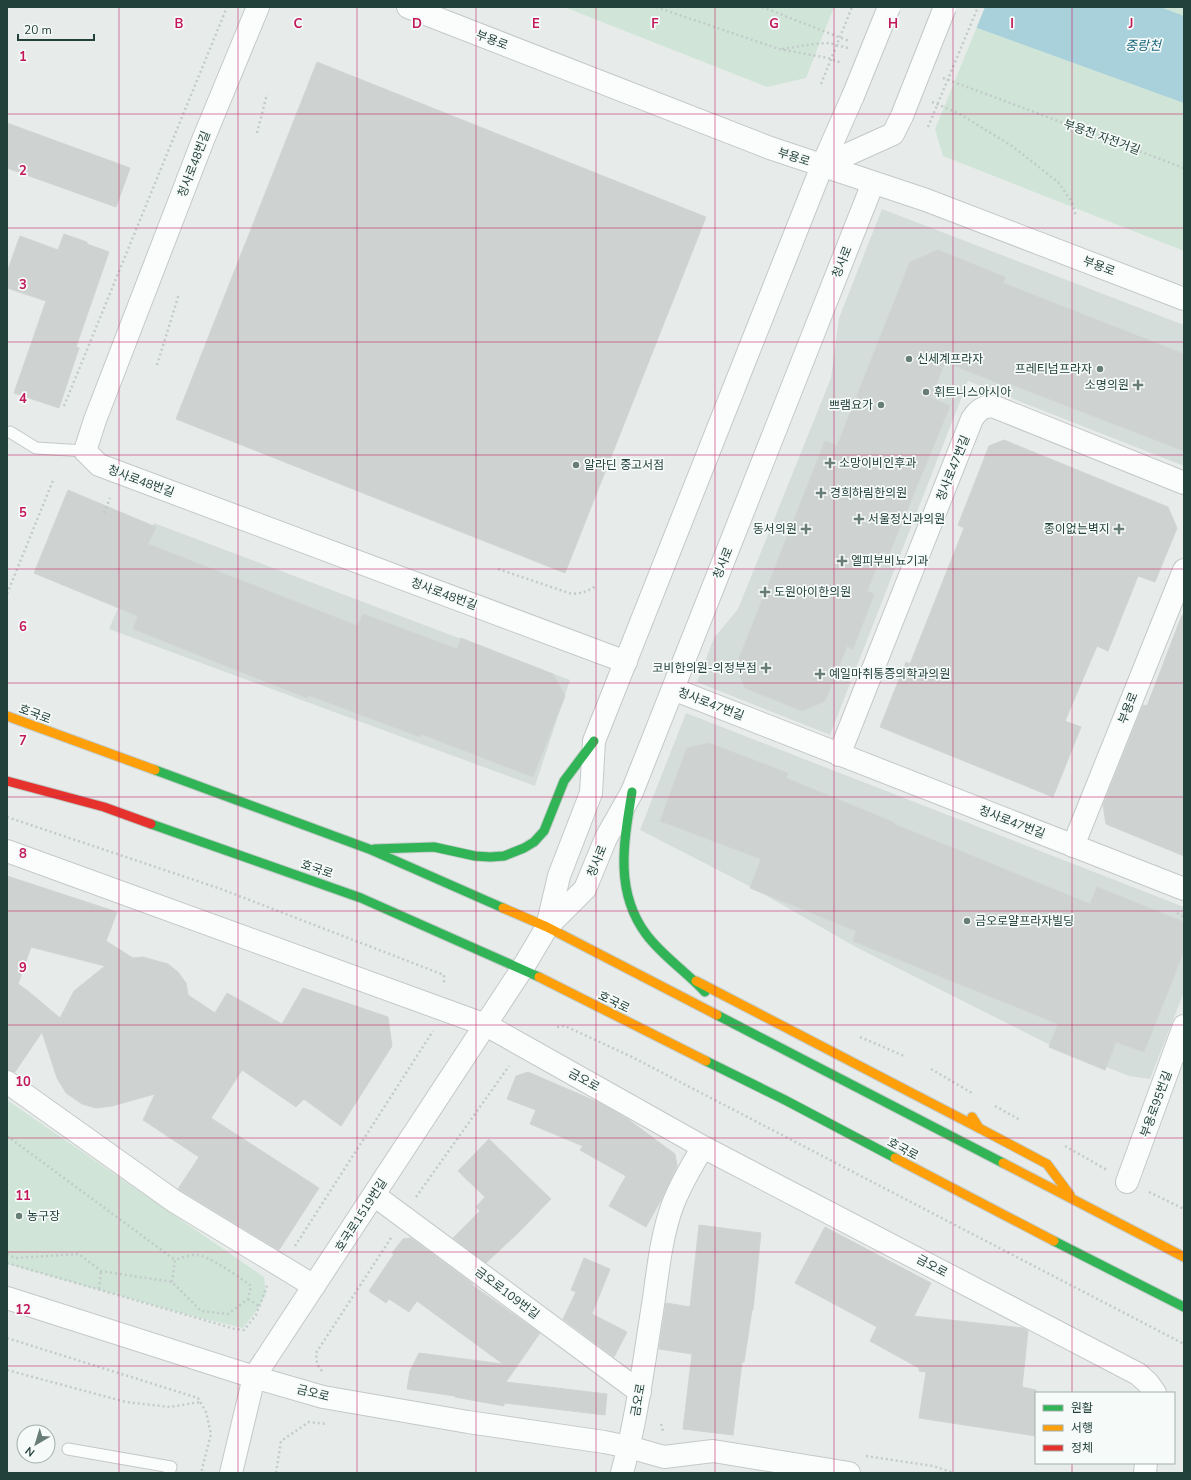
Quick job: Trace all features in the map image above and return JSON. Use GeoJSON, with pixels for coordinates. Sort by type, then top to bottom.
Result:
{"type":"FeatureCollection","features":[{"type":"Feature","properties":{"kind":"main road","name":"호국로"},"geometry":{"type":"LineString","coordinates":[[7,716],[369,849],[547,927],[1184,1257]]}},
{"type":"Feature","properties":{"kind":"main road","name":"호국로"},"geometry":{"type":"LineString","coordinates":[[369,849],[434,847],[475,856],[490,857],[504,856],[524,848],[534,842],[544,831],[564,781],[594,741]]}},
{"type":"Feature","properties":{"kind":"main road","name":"호국로"},"geometry":{"type":"LineString","coordinates":[[7,781],[104,807],[361,898],[522,969],[785,1100],[939,1182],[1184,1307]]}},
{"type":"Feature","properties":{"kind":"main road"},"geometry":{"type":"LineString","coordinates":[[632,792],[622,867],[629,903],[646,933],[663,952],[696,981],[732,1023]]}},
{"type":"Feature","properties":{"kind":"main road"},"geometry":{"type":"LineString","coordinates":[[696,981],[1048,1164],[1072,1198]]}},
{"type":"Feature","properties":{"kind":"main road"},"geometry":{"type":"LineString","coordinates":[[810,1040],[845,1047]]}},
{"type":"Feature","properties":{"kind":"main road"},"geometry":{"type":"LineString","coordinates":[[967,1110],[979,1128]]}},
{"type":"Feature","properties":{"kind":"street","name":"청사로48번길"},"geometry":{"type":"LineString","coordinates":[[258,7],[200,147],[95,420],[85,451],[100,465],[626,662]]}},
{"type":"Feature","properties":{"kind":"street","name":"부용로"},"geometry":{"type":"LineString","coordinates":[[408,7],[770,148],[926,200],[1184,298]]}},
{"type":"Feature","properties":{"kind":"street","name":"청사로"},"geometry":{"type":"LineString","coordinates":[[547,927],[559,876],[591,793],[594,741],[822,166],[853,96],[889,7]]}},
{"type":"Feature","properties":{"kind":"street"},"geometry":{"type":"LineString","coordinates":[[822,166],[893,134],[902,116],[945,7]]}},
{"type":"Feature","properties":{"kind":"street","name":"청사로"},"geometry":{"type":"LineString","coordinates":[[522,969],[547,927],[586,889],[606,838],[632,792],[873,183]]}},
{"type":"Feature","properties":{"kind":"street","name":"청사로47번길"},"geometry":{"type":"LineString","coordinates":[[839,754],[969,426],[976,413],[988,406],[995,407],[1184,483]]}},
{"type":"Feature","properties":{"kind":"street","name":"부용로"},"geometry":{"type":"LineString","coordinates":[[1073,846],[1184,570]]}},
{"type":"Feature","properties":{"kind":"street","name":"청사로47번길"},"geometry":{"type":"LineString","coordinates":[[673,689],[1184,889]]}},
{"type":"Feature","properties":{"kind":"street","name":"금오로"},"geometry":{"type":"LineString","coordinates":[[7,851],[486,1025],[703,1147],[1138,1374],[1148,1383],[1154,1392]]}},
{"type":"Feature","properties":{"kind":"street","name":"호국로1519번길"},"geometry":{"type":"LineString","coordinates":[[231,1473],[254,1377],[522,969]]}},
{"type":"Feature","properties":{"kind":"street","name":"부용로95번길"},"geometry":{"type":"LineString","coordinates":[[1127,1182],[1184,1026]]}},
{"type":"Feature","properties":{"kind":"street"},"geometry":{"type":"LineString","coordinates":[[7,1082],[174,1201],[314,1286]]}},
{"type":"Feature","properties":{"kind":"street","name":"금오로"},"geometry":{"type":"LineString","coordinates":[[629,1447],[640,1392],[662,1246],[673,1205],[686,1174],[703,1147]]}},
{"type":"Feature","properties":{"kind":"street","name":"금오로109번길"},"geometry":{"type":"LineString","coordinates":[[374,1195],[640,1392]]}},
{"type":"Feature","properties":{"kind":"street","name":"금오로"},"geometry":{"type":"LineString","coordinates":[[7,1298],[254,1377],[323,1397],[468,1422],[629,1447],[661,1465],[713,1452],[741,1465],[849,1473]]}},
{"type":"Feature","properties":{"kind":"street"},"geometry":{"type":"LineString","coordinates":[[622,1473],[629,1447]]}},
{"type":"Feature","properties":{"kind":"lane"},"geometry":{"type":"LineString","coordinates":[[10,432],[36,448],[85,451]]}},
{"type":"Feature","properties":{"kind":"lane"},"geometry":{"type":"LineString","coordinates":[[68,1449],[170,1467],[169,1473]]}},
{"type":"Feature","properties":{"kind":"path"},"geometry":{"type":"LineString","coordinates":[[64,406],[227,7]]}},
{"type":"Feature","properties":{"kind":"path"},"geometry":{"type":"LineString","coordinates":[[656,7],[779,49],[828,58],[843,64]]}},
{"type":"Feature","properties":{"kind":"path"},"geometry":{"type":"LineString","coordinates":[[821,84],[852,7]]}},
{"type":"Feature","properties":{"kind":"path"},"geometry":{"type":"LineString","coordinates":[[928,126],[978,7]]}},
{"type":"Feature","properties":{"kind":"path"},"geometry":{"type":"LineString","coordinates":[[257,133],[267,94]]}},
{"type":"Feature","properties":{"kind":"path"},"geometry":{"type":"LineString","coordinates":[[929,101],[958,113],[1012,146],[1058,182],[1072,202],[1076,217]]}},
{"type":"Feature","properties":{"kind":"path","name":"부용천 자전거길"},"geometry":{"type":"LineString","coordinates":[[1021,107],[1184,168]]}},
{"type":"Feature","properties":{"kind":"path"},"geometry":{"type":"LineString","coordinates":[[157,365],[179,294]]}},
{"type":"Feature","properties":{"kind":"path"},"geometry":{"type":"LineString","coordinates":[[7,594],[54,478]]}},
{"type":"Feature","properties":{"kind":"path"},"geometry":{"type":"LineString","coordinates":[[104,513],[110,498]]}},
{"type":"Feature","properties":{"kind":"path"},"geometry":{"type":"LineString","coordinates":[[498,569],[572,594],[582,593],[597,585]]}},
{"type":"Feature","properties":{"kind":"path"},"geometry":{"type":"LineString","coordinates":[[7,817],[221,889],[444,975],[444,979]]}},
{"type":"Feature","properties":{"kind":"path"},"geometry":{"type":"LineString","coordinates":[[557,1027],[564,1026],[632,1058],[1184,1344]]}},
{"type":"Feature","properties":{"kind":"path"},"geometry":{"type":"LineString","coordinates":[[294,1248],[434,1030]]}},
{"type":"Feature","properties":{"kind":"path"},"geometry":{"type":"LineString","coordinates":[[856,1035],[904,1056]]}},
{"type":"Feature","properties":{"kind":"path"},"geometry":{"type":"LineString","coordinates":[[415,1200],[509,1065]]}},
{"type":"Feature","properties":{"kind":"path"},"geometry":{"type":"LineString","coordinates":[[7,1136],[175,1260],[197,1255],[215,1262],[234,1273],[251,1286],[248,1299],[228,1314],[201,1311],[172,1282],[101,1271],[79,1254],[15,1258],[7,1254]]}},
{"type":"Feature","properties":{"kind":"path"},"geometry":{"type":"LineString","coordinates":[[325,1376],[317,1364],[316,1353],[393,1235]]}},
{"type":"Feature","properties":{"kind":"path"},"geometry":{"type":"LineString","coordinates":[[172,1282],[175,1260]]}},
{"type":"Feature","properties":{"kind":"path"},"geometry":{"type":"LineString","coordinates":[[7,1263],[235,1329],[244,1330],[256,1315],[267,1286]]}},
{"type":"Feature","properties":{"kind":"path"},"geometry":{"type":"LineString","coordinates":[[99,1290],[101,1271]]}},
{"type":"Feature","properties":{"kind":"path"},"geometry":{"type":"LineString","coordinates":[[248,1299],[259,1306]]}},
{"type":"Feature","properties":{"kind":"path"},"geometry":{"type":"LineString","coordinates":[[7,1338],[198,1398],[206,1412],[211,1434],[201,1473]]}},
{"type":"Feature","properties":{"kind":"path"},"geometry":{"type":"LineString","coordinates":[[7,1370],[126,1402],[170,1407],[200,1402]]}},
{"type":"Feature","properties":{"kind":"path"},"geometry":{"type":"LineString","coordinates":[[276,1473],[281,1440],[309,1422]]}},
{"type":"Feature","properties":{"kind":"shaded area"},"geometry":{"type":"Polygon","coordinates":[[[882,209],[1184,325],[1184,466],[968,381],[830,735],[697,682],[714,638],[738,609],[831,378],[839,318],[882,209]]]}},
{"type":"Feature","properties":{"kind":"shaded area"},"geometry":{"type":"Polygon","coordinates":[[[154,523],[570,680],[535,786],[109,629],[154,523]]]}},
{"type":"Feature","properties":{"kind":"shaded area"},"geometry":{"type":"Polygon","coordinates":[[[686,713],[1184,907],[1184,992],[1150,1079],[1129,1076],[1048,1044],[854,946],[751,887],[640,830],[686,713]]]}},
{"type":"Feature","properties":{"kind":"green space"},"geometry":{"type":"Polygon","coordinates":[[[564,7],[834,7],[806,78],[767,87],[564,7]]]}},
{"type":"Feature","properties":{"kind":"green space"},"geometry":{"type":"Polygon","coordinates":[[[985,7],[1184,7],[1184,251],[943,156],[935,129],[985,7]]]}},
{"type":"Feature","properties":{"kind":"green space"},"geometry":{"type":"Polygon","coordinates":[[[7,1100],[264,1277],[266,1293],[260,1306],[243,1328],[196,1317],[7,1264],[7,1100]]]}},
{"type":"Feature","properties":{"kind":"water","name":"중랑천"},"geometry":{"type":"Polygon","coordinates":[[[920,7],[1160,7],[1184,16],[1184,103],[920,7]]]}},
{"type":"Feature","properties":{"kind":"pier"},"geometry":{"type":"Polygon","coordinates":[[[918,7],[985,7],[976,29],[918,7]]]}},
{"type":"Feature","properties":{"kind":"building"},"geometry":{"type":"Polygon","coordinates":[[[317,62],[706,217],[565,573],[176,419],[317,62]]]}},
{"type":"Feature","properties":{"kind":"building"},"geometry":{"type":"Polygon","coordinates":[[[7,123],[130,168],[116,207],[7,168],[7,123]]]}},
{"type":"Feature","properties":{"kind":"building"},"geometry":{"type":"Polygon","coordinates":[[[64,234],[109,252],[76,347],[79,348],[59,408],[14,393],[46,301],[7,288],[7,272],[20,236],[58,250],[64,234]]]}},
{"type":"Feature","properties":{"kind":"building"},"geometry":{"type":"Polygon","coordinates":[[[938,250],[1005,277],[1003,283],[1184,354],[1184,451],[1010,384],[1008,387],[945,362],[931,398],[950,406],[889,554],[883,551],[867,591],[874,594],[853,649],[847,646],[825,701],[802,711],[745,688],[736,666],[825,441],[837,446],[910,262],[938,250]]]}},
{"type":"Feature","properties":{"kind":"building"},"geometry":{"type":"Polygon","coordinates":[[[1004,440],[1168,507],[1177,528],[1155,582],[1138,576],[1108,651],[1097,646],[1065,721],[1081,727],[1053,797],[880,727],[906,662],[910,664],[964,528],[958,525],[989,446],[1004,440]]]}},
{"type":"Feature","properties":{"kind":"building"},"geometry":{"type":"Polygon","coordinates":[[[68,490],[156,527],[148,544],[358,626],[363,614],[457,649],[461,638],[553,674],[565,696],[533,777],[421,734],[420,737],[308,695],[307,698],[133,629],[138,616],[34,573],[68,490]]]}},
{"type":"Feature","properties":{"kind":"building"},"geometry":{"type":"Polygon","coordinates":[[[1182,615],[1184,615],[1184,856],[1106,824],[1103,805],[1143,705],[1147,706],[1182,615]]]}},
{"type":"Feature","properties":{"kind":"building"},"geometry":{"type":"Polygon","coordinates":[[[709,743],[788,773],[786,778],[1090,904],[1097,887],[1184,922],[1184,951],[1144,1052],[1116,1042],[1105,1070],[1049,1047],[1058,1024],[853,941],[856,931],[750,888],[761,859],[660,821],[687,748],[709,743]]]}},
{"type":"Feature","properties":{"kind":"building"},"geometry":{"type":"Polygon","coordinates":[[[7,876],[117,912],[106,941],[133,958],[143,957],[168,964],[178,972],[186,983],[188,995],[215,1013],[227,993],[282,1024],[303,988],[388,1017],[392,1046],[341,1126],[304,1099],[296,1107],[242,1070],[211,1118],[319,1188],[279,1250],[178,1189],[199,1157],[143,1120],[155,1094],[112,1106],[96,1108],[82,1104],[66,1093],[57,1078],[42,1032],[15,1072],[7,1070],[7,876]],[[31,947],[18,984],[60,1018],[74,991],[105,966],[31,947]]]}},
{"type":"Feature","properties":{"kind":"building"},"geometry":{"type":"Polygon","coordinates":[[[528,1072],[602,1104],[629,1120],[675,1154],[677,1166],[646,1227],[609,1206],[626,1176],[580,1150],[583,1146],[530,1124],[536,1110],[507,1099],[516,1076],[528,1072]]]}},
{"type":"Feature","properties":{"kind":"building"},"geometry":{"type":"Polygon","coordinates":[[[489,1139],[551,1199],[486,1263],[453,1238],[480,1211],[476,1207],[485,1197],[458,1171],[489,1139]]]}},
{"type":"Feature","properties":{"kind":"building"},"geometry":{"type":"Polygon","coordinates":[[[699,1225],[761,1233],[753,1310],[744,1362],[742,1362],[733,1435],[683,1429],[692,1354],[659,1349],[666,1303],[690,1307],[699,1225]]]}},
{"type":"Feature","properties":{"kind":"building"},"geometry":{"type":"Polygon","coordinates":[[[825,1227],[931,1283],[914,1316],[1023,1328],[1028,1331],[1022,1387],[1036,1390],[1035,1436],[919,1418],[926,1372],[919,1371],[919,1368],[870,1341],[877,1327],[795,1283],[825,1227]]]}},
{"type":"Feature","properties":{"kind":"building"},"geometry":{"type":"Polygon","coordinates":[[[411,1238],[473,1284],[472,1285],[540,1333],[506,1382],[607,1394],[605,1415],[504,1403],[504,1406],[455,1396],[407,1389],[410,1371],[419,1353],[503,1364],[417,1301],[409,1312],[389,1299],[386,1303],[369,1291],[394,1254],[392,1253],[403,1239],[411,1238]]]}},
{"type":"Feature","properties":{"kind":"building"},"geometry":{"type":"Polygon","coordinates":[[[584,1258],[610,1269],[592,1314],[627,1332],[614,1357],[563,1319],[576,1292],[571,1290],[584,1258]]]}},
{"type":"Feature","properties":{"kind":"traffic: fast"},"geometry":{"type":"LineString","coordinates":[[374,849],[434,847],[475,856],[490,857],[504,856],[524,848],[534,842],[544,831],[564,781],[594,741]]}},
{"type":"Feature","properties":{"kind":"traffic: fast"},"geometry":{"type":"LineString","coordinates":[[155,770],[369,849],[503,908]]}},
{"type":"Feature","properties":{"kind":"traffic: fast"},"geometry":{"type":"LineString","coordinates":[[632,792],[624,847],[625,883],[629,901],[636,918],[652,942],[705,992]]}},
{"type":"Feature","properties":{"kind":"traffic: fast"},"geometry":{"type":"LineString","coordinates":[[151,824],[361,898],[539,977]]}},
{"type":"Feature","properties":{"kind":"traffic: fast"},"geometry":{"type":"LineString","coordinates":[[717,1015],[1003,1163]]}},
{"type":"Feature","properties":{"kind":"traffic: fast"},"geometry":{"type":"LineString","coordinates":[[706,1061],[785,1100],[895,1158]]}},
{"type":"Feature","properties":{"kind":"traffic: fast"},"geometry":{"type":"LineString","coordinates":[[1054,1241],[1184,1307]]}},
{"type":"Feature","properties":{"kind":"traffic: slow"},"geometry":{"type":"LineString","coordinates":[[7,716],[155,770]]}},
{"type":"Feature","properties":{"kind":"traffic: slow"},"geometry":{"type":"LineString","coordinates":[[503,908],[547,927],[717,1015]]}},
{"type":"Feature","properties":{"kind":"traffic: slow"},"geometry":{"type":"LineString","coordinates":[[539,977],[706,1061]]}},
{"type":"Feature","properties":{"kind":"traffic: slow"},"geometry":{"type":"LineString","coordinates":[[696,981],[979,1128]]}},
{"type":"Feature","properties":{"kind":"traffic: slow"},"geometry":{"type":"LineString","coordinates":[[972,1117],[979,1128],[1047,1164],[1070,1195]]}},
{"type":"Feature","properties":{"kind":"traffic: slow"},"geometry":{"type":"LineString","coordinates":[[895,1158],[1054,1241]]}},
{"type":"Feature","properties":{"kind":"traffic: slow"},"geometry":{"type":"LineString","coordinates":[[1003,1163],[1184,1257]]}},
{"type":"Feature","properties":{"kind":"traffic: jam"},"geometry":{"type":"LineString","coordinates":[[7,781],[104,807],[151,824]]}},
{"type":"Feature","properties":{"kind":"place","name":"신세계프라자"},"geometry":{"type":"Point","coordinates":[909,359]}},
{"type":"Feature","properties":{"kind":"place","name":"프레티넘프라자"},"geometry":{"type":"Point","coordinates":[1100,369]}},
{"type":"Feature","properties":{"kind":"place","name":"소명의원"},"geometry":{"type":"Point","coordinates":[1138,385]}},
{"type":"Feature","properties":{"kind":"place","name":"휘트니스아시아"},"geometry":{"type":"Point","coordinates":[926,392]}},
{"type":"Feature","properties":{"kind":"place","name":"쁘램요가"},"geometry":{"type":"Point","coordinates":[881,405]}},
{"type":"Feature","properties":{"kind":"place","name":"소망이비인후과"},"geometry":{"type":"Point","coordinates":[830,463]}},
{"type":"Feature","properties":{"kind":"place","name":"알라딘 중고서점"},"geometry":{"type":"Point","coordinates":[576,465]}},
{"type":"Feature","properties":{"kind":"place","name":"경희하림한의원"},"geometry":{"type":"Point","coordinates":[821,493]}},
{"type":"Feature","properties":{"kind":"place","name":"서울정신과의원"},"geometry":{"type":"Point","coordinates":[859,519]}},
{"type":"Feature","properties":{"kind":"place","name":"동서의원"},"geometry":{"type":"Point","coordinates":[806,529]}},
{"type":"Feature","properties":{"kind":"place","name":"종이없는벽지"},"geometry":{"type":"Point","coordinates":[1119,529]}},
{"type":"Feature","properties":{"kind":"place","name":"엘피부비뇨기과"},"geometry":{"type":"Point","coordinates":[842,561]}},
{"type":"Feature","properties":{"kind":"place","name":"도원아이한의원"},"geometry":{"type":"Point","coordinates":[765,592]}},
{"type":"Feature","properties":{"kind":"place","name":"코비한의원-의정부점"},"geometry":{"type":"Point","coordinates":[766,668]}},
{"type":"Feature","properties":{"kind":"place","name":"예일마취통증의학과의원"},"geometry":{"type":"Point","coordinates":[820,674]}},
{"type":"Feature","properties":{"kind":"place","name":"금오로얄프라자빌딩"},"geometry":{"type":"Point","coordinates":[967,921]}},
{"type":"Feature","properties":{"kind":"place","name":"농구장"},"geometry":{"type":"Point","coordinates":[19,1216]}}]}
